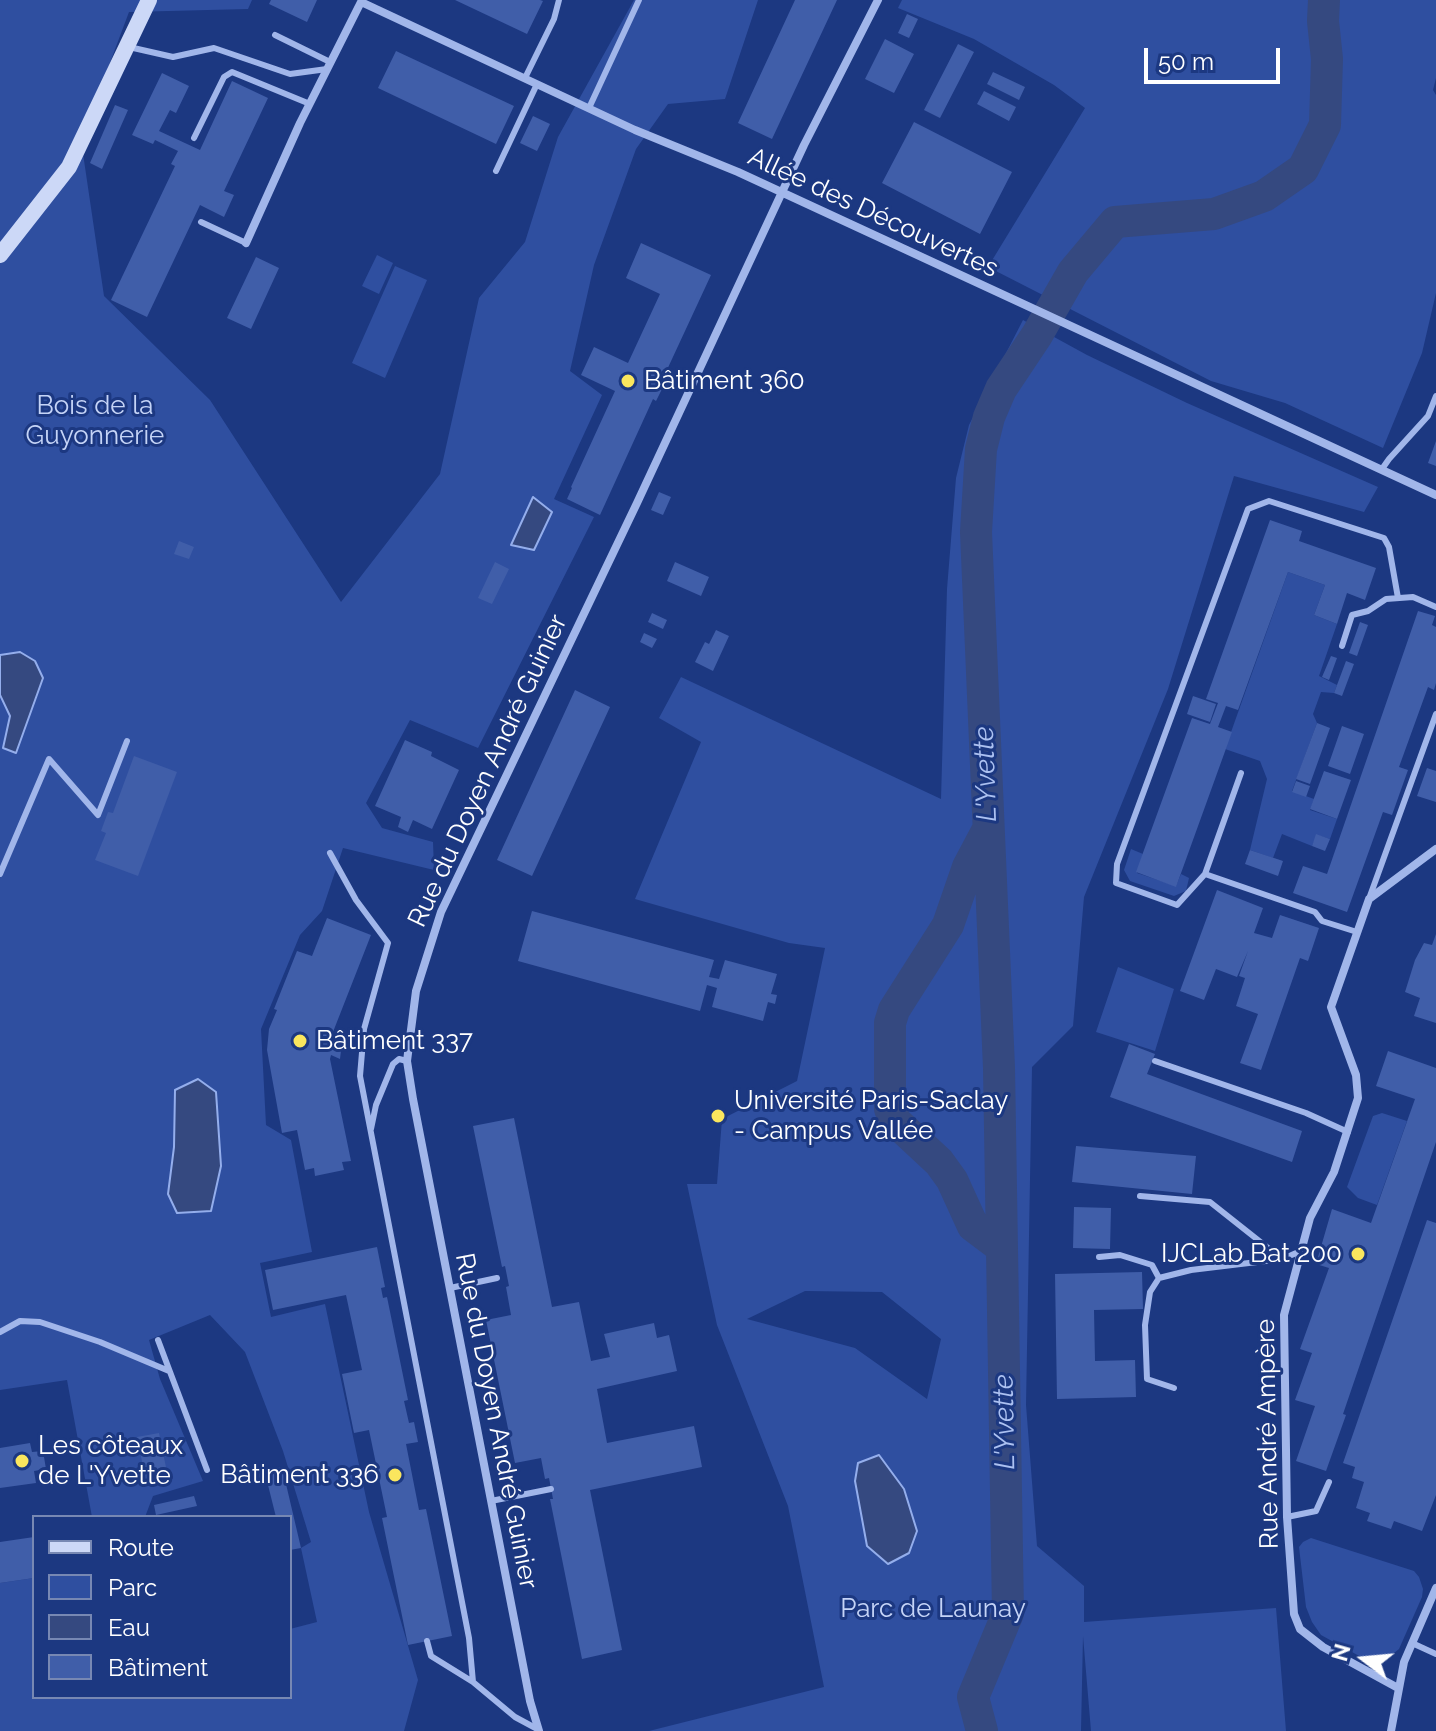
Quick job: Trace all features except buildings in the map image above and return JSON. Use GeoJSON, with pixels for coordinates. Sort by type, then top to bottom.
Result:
{"type":"FeatureCollection","features":[{"type":"Feature","properties":{"kind":"street"},"geometry":{"type":"LineString","coordinates":[[0,255],[69,167],[149,0]]}},
{"type":"Feature","properties":{"kind":"street","name":"Rue du Doyen André Guinier"},"geometry":{"type":"LineString","coordinates":[[539,1731],[530,1701],[407,1061],[416,991],[441,912],[644,489],[781,193],[878,0]]}},
{"type":"Feature","properties":{"kind":"street","name":"Allée des Découvertes"},"geometry":{"type":"LineString","coordinates":[[246,243],[361,1],[1436,495]]}},
{"type":"Feature","properties":{"kind":"street"},"geometry":{"type":"LineString","coordinates":[[1369,899],[1436,849]]}},
{"type":"Feature","properties":{"kind":"street","name":"Rue André Ampère"},"geometry":{"type":"LineString","coordinates":[[1369,899],[1331,1007],[1356,1075],[1358,1098],[1334,1172],[1310,1218],[1284,1315],[1287,1517],[1294,1614],[1300,1629],[1323,1647],[1398,1688]]}},
{"type":"Feature","properties":{"kind":"street"},"geometry":{"type":"LineString","coordinates":[[1391,1731],[1398,1688],[1412,1643],[1436,1588]]}},
{"type":"Feature","properties":{"kind":"lane"},"geometry":{"type":"LineString","coordinates":[[525,78],[554,19],[559,0]]}},
{"type":"Feature","properties":{"kind":"lane"},"geometry":{"type":"LineString","coordinates":[[589,108],[639,0]]}},
{"type":"Feature","properties":{"kind":"lane"},"geometry":{"type":"LineString","coordinates":[[275,35],[328,66]]}},
{"type":"Feature","properties":{"kind":"lane"},"geometry":{"type":"LineString","coordinates":[[127,47],[173,57],[214,48],[290,74],[328,66]]}},
{"type":"Feature","properties":{"kind":"lane"},"geometry":{"type":"LineString","coordinates":[[194,138],[224,77],[232,72],[310,104]]}},
{"type":"Feature","properties":{"kind":"lane"},"geometry":{"type":"LineString","coordinates":[[496,171],[537,84]]}},
{"type":"Feature","properties":{"kind":"lane"},"geometry":{"type":"LineString","coordinates":[[201,222],[246,243]]}},
{"type":"Feature","properties":{"kind":"lane"},"geometry":{"type":"LineString","coordinates":[[1382,469],[1428,416],[1436,396]]}},
{"type":"Feature","properties":{"kind":"lane"},"geometry":{"type":"LineString","coordinates":[[1241,773],[1205,874],[1177,905],[1116,883],[1117,864],[1248,509],[1269,501],[1384,538],[1389,547],[1398,598]]}},
{"type":"Feature","properties":{"kind":"lane"},"geometry":{"type":"LineString","coordinates":[[1342,646],[1352,615],[1368,611],[1386,599],[1413,597],[1436,607]]}},
{"type":"Feature","properties":{"kind":"lane"},"geometry":{"type":"LineString","coordinates":[[1369,899],[1436,714]]}},
{"type":"Feature","properties":{"kind":"lane"},"geometry":{"type":"LineString","coordinates":[[0,874],[49,759],[98,815],[127,741]]}},
{"type":"Feature","properties":{"kind":"lane"},"geometry":{"type":"LineString","coordinates":[[330,853],[356,900],[388,943],[364,1029],[360,1076],[469,1638],[473,1682]]}},
{"type":"Feature","properties":{"kind":"lane"},"geometry":{"type":"LineString","coordinates":[[1205,874],[1315,912],[1322,921],[1357,932]]}},
{"type":"Feature","properties":{"kind":"lane"},"geometry":{"type":"LineString","coordinates":[[371,1133],[376,1105],[393,1064],[399,1059],[407,1061]]}},
{"type":"Feature","properties":{"kind":"lane"},"geometry":{"type":"LineString","coordinates":[[1155,1061],[1306,1113],[1348,1132]]}},
{"type":"Feature","properties":{"kind":"lane"},"geometry":{"type":"LineString","coordinates":[[1140,1196],[1210,1202],[1282,1259]]}},
{"type":"Feature","properties":{"kind":"lane"},"geometry":{"type":"LineString","coordinates":[[1174,1388],[1147,1379],[1145,1325],[1150,1292],[1159,1278],[1191,1270],[1282,1259],[1301,1251]]}},
{"type":"Feature","properties":{"kind":"lane"},"geometry":{"type":"LineString","coordinates":[[1099,1257],[1120,1255],[1152,1265],[1159,1278]]}},
{"type":"Feature","properties":{"kind":"lane"},"geometry":{"type":"LineString","coordinates":[[450,1288],[497,1278]]}},
{"type":"Feature","properties":{"kind":"lane"},"geometry":{"type":"LineString","coordinates":[[0,1332],[20,1321],[40,1322],[100,1342],[169,1371]]}},
{"type":"Feature","properties":{"kind":"lane"},"geometry":{"type":"LineString","coordinates":[[158,1340],[207,1470]]}},
{"type":"Feature","properties":{"kind":"lane"},"geometry":{"type":"LineString","coordinates":[[1287,1517],[1316,1511],[1329,1482]]}},
{"type":"Feature","properties":{"kind":"lane"},"geometry":{"type":"LineString","coordinates":[[491,1501],[551,1489]]}},
{"type":"Feature","properties":{"kind":"lane"},"geometry":{"type":"LineString","coordinates":[[427,1641],[431,1656],[473,1682],[515,1717],[539,1731]]}},
{"type":"Feature","properties":{"kind":"lane"},"geometry":{"type":"LineString","coordinates":[[1412,1643],[1436,1654]]}},
{"type":"Feature","properties":{"kind":"green space","name":"Bois de la Guyonnerie"},"geometry":{"type":"Polygon","coordinates":[[[0,0],[252,0],[248,9],[129,12],[81,140],[104,296],[210,400],[341,602],[440,474],[479,298],[525,242],[558,137],[634,0],[758,0],[725,99],[668,104],[636,149],[594,265],[570,371],[602,395],[554,499],[594,517],[478,748],[410,720],[366,803],[382,828],[433,842],[434,870],[343,848],[322,911],[300,935],[261,1029],[266,1125],[291,1140],[312,1252],[260,1263],[271,1317],[325,1304],[369,1512],[418,1680],[404,1731],[0,1731],[0,1583],[32,1578],[32,1699],[292,1699],[292,1628],[317,1622],[301,1548],[311,1542],[283,1451],[245,1352],[210,1315],[149,1340],[160,1379],[203,1481],[153,1496],[146,1515],[92,1515],[67,1380],[0,1390],[0,0]]]}},
{"type":"Feature","properties":{"kind":"green space"},"geometry":{"type":"Polygon","coordinates":[[[902,0],[1436,0],[1436,78],[1433,90],[1436,95],[1436,293],[1422,353],[1383,448],[1285,403],[1211,381],[988,267],[1085,108],[1054,85],[974,39],[898,8],[902,0]]]}},
{"type":"Feature","properties":{"kind":"green space"},"geometry":{"type":"Polygon","coordinates":[[[377,255],[393,263],[379,294],[362,286],[377,255]]]}},
{"type":"Feature","properties":{"kind":"green space"},"geometry":{"type":"Polygon","coordinates":[[[395,266],[427,280],[385,378],[352,363],[395,266]]]}},
{"type":"Feature","properties":{"kind":"green space","name":"Parc de Launay"},"geometry":{"type":"Polygon","coordinates":[[[1023,320],[1187,403],[1378,487],[1364,512],[1234,476],[1168,689],[1084,897],[1073,1026],[1032,1067],[1026,1405],[1037,1546],[1084,1586],[1084,1622],[1276,1608],[1286,1731],[1091,1731],[1083,1636],[1081,1731],[649,1731],[824,1687],[788,1506],[717,1325],[687,1184],[717,1184],[722,1119],[797,1081],[825,948],[789,943],[635,899],[701,742],[659,718],[681,677],[941,799],[947,589],[956,478],[969,425],[1023,320]],[[805,1291],[747,1319],[855,1348],[927,1399],[941,1339],[882,1292],[805,1291]]]}},
{"type":"Feature","properties":{"kind":"green space"},"geometry":{"type":"Polygon","coordinates":[[[1288,572],[1325,585],[1314,615],[1337,624],[1319,676],[1337,685],[1334,693],[1321,692],[1313,714],[1317,723],[1292,791],[1314,799],[1310,810],[1337,819],[1330,839],[1317,835],[1312,846],[1282,834],[1273,858],[1250,850],[1267,779],[1260,761],[1225,749],[1288,572]]]}},
{"type":"Feature","properties":{"kind":"green space"},"geometry":{"type":"Polygon","coordinates":[[[1131,849],[1143,854],[1137,873],[1176,886],[1181,874],[1189,878],[1186,891],[1174,896],[1130,881],[1124,870],[1131,849]]]}},
{"type":"Feature","properties":{"kind":"green space"},"geometry":{"type":"Polygon","coordinates":[[[1118,967],[1174,989],[1155,1051],[1096,1032],[1118,967]]]}},
{"type":"Feature","properties":{"kind":"green space"},"geometry":{"type":"Polygon","coordinates":[[[1382,1113],[1407,1121],[1377,1205],[1358,1198],[1347,1187],[1373,1116],[1382,1113]]]}},
{"type":"Feature","properties":{"kind":"green space"},"geometry":{"type":"Polygon","coordinates":[[[1311,1538],[1414,1571],[1419,1577],[1422,1597],[1399,1649],[1384,1661],[1372,1663],[1321,1635],[1312,1622],[1306,1607],[1299,1547],[1311,1538]]]}},
{"type":"Feature","properties":{"kind":"water"},"geometry":{"type":"Polygon","coordinates":[[[533,497],[552,512],[534,550],[511,545],[533,497]]]}},
{"type":"Feature","properties":{"kind":"water"},"geometry":{"type":"Polygon","coordinates":[[[20,652],[35,661],[43,678],[16,753],[3,748],[10,716],[0,695],[0,655],[20,652]]]}},
{"type":"Feature","properties":{"kind":"water"},"geometry":{"type":"Polygon","coordinates":[[[198,1079],[216,1092],[221,1166],[211,1211],[177,1213],[168,1194],[174,1147],[175,1090],[198,1079]]]}},
{"type":"Feature","properties":{"kind":"water"},"geometry":{"type":"Polygon","coordinates":[[[879,1455],[904,1489],[917,1531],[909,1553],[888,1564],[867,1546],[855,1481],[858,1463],[879,1455]]]}},
{"type":"Feature","properties":{"kind":"waterway","name":"L'Yvette"},"geometry":{"type":"LineString","coordinates":[[982,1731],[973,1697],[1008,1613],[999,1068],[976,532],[981,449],[989,417],[1001,389],[1073,272],[1115,222],[1214,214],[1264,196],[1303,169],[1325,125],[1327,59],[1324,0]]}},
{"type":"Feature","properties":{"kind":"waterway"},"geometry":{"type":"LineString","coordinates":[[986,833],[968,867],[948,925],[894,1010],[890,1023],[890,1109],[896,1122],[939,1162],[952,1180],[973,1226],[1001,1247]]}},
{"type":"Feature","properties":{"kind":"place","name":"Bâtiment 360"},"geometry":{"type":"Point","coordinates":[628,381]}},
{"type":"Feature","properties":{"kind":"place","name":"Bâtiment 337"},"geometry":{"type":"Point","coordinates":[300,1041]}},
{"type":"Feature","properties":{"kind":"place","name":"Université Paris-Saclay - Campus Vallée"},"geometry":{"type":"Point","coordinates":[718,1116]}},
{"type":"Feature","properties":{"kind":"place","name":"IJCLab Bat 200"},"geometry":{"type":"Point","coordinates":[1358,1254]}},
{"type":"Feature","properties":{"kind":"place","name":"Les côteaux de L'Yvette"},"geometry":{"type":"Point","coordinates":[22,1461]}},
{"type":"Feature","properties":{"kind":"place","name":"Bâtiment 336"},"geometry":{"type":"Point","coordinates":[395,1475]}}]}
